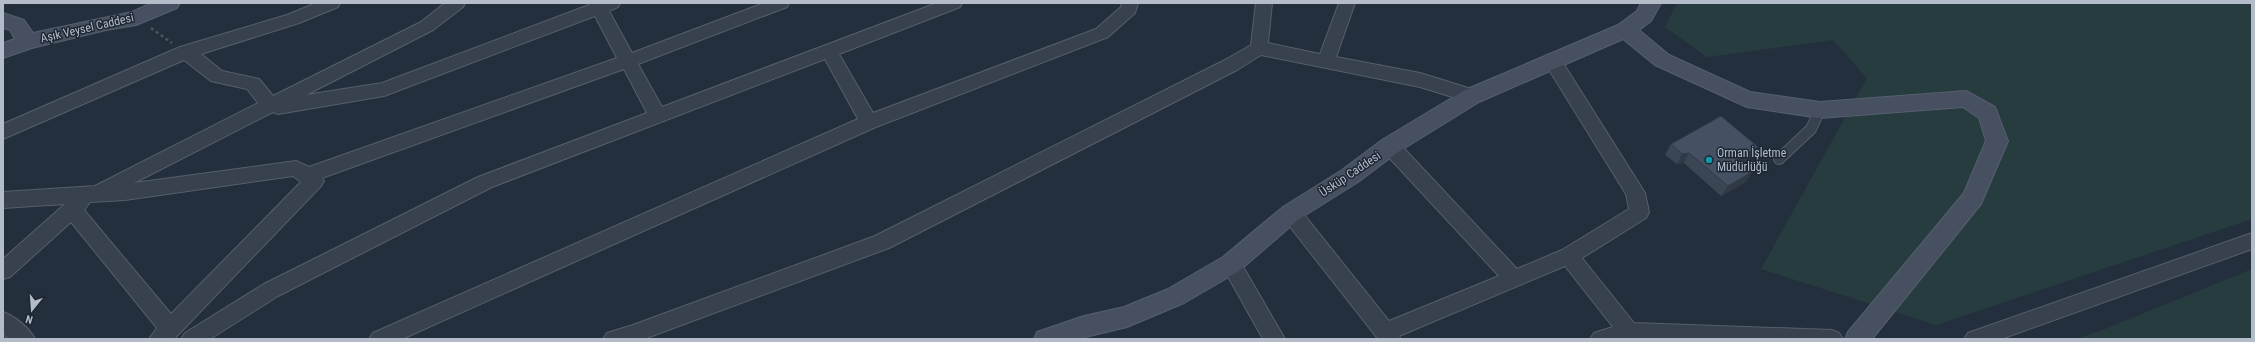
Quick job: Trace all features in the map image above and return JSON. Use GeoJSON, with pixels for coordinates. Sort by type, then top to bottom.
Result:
{"type":"FeatureCollection","features":[{"type":"Feature","properties":{"kind":"street","name":"Aşık Veysel Caddesi"},"geometry":{"type":"LineString","coordinates":[[3,52],[28,42],[106,23],[136,18],[170,3]]}},
{"type":"Feature","properties":{"kind":"street"},"geometry":{"type":"LineString","coordinates":[[3,132],[186,52],[293,19],[332,3]]}},
{"type":"Feature","properties":{"kind":"street"},"geometry":{"type":"LineString","coordinates":[[3,271],[72,209],[92,194],[427,26],[457,3]]}},
{"type":"Feature","properties":{"kind":"street"},"geometry":{"type":"LineString","coordinates":[[307,176],[628,61],[781,3]]}},
{"type":"Feature","properties":{"kind":"street"},"geometry":{"type":"LineString","coordinates":[[192,339],[271,290],[485,182],[829,52],[954,3]]}},
{"type":"Feature","properties":{"kind":"street"},"geometry":{"type":"LineString","coordinates":[[380,339],[869,122],[1102,32],[1129,9],[1130,3]]}},
{"type":"Feature","properties":{"kind":"street"},"geometry":{"type":"LineString","coordinates":[[1259,48],[1264,3]]}},
{"type":"Feature","properties":{"kind":"street"},"geometry":{"type":"LineString","coordinates":[[1326,60],[1347,3]]}},
{"type":"Feature","properties":{"kind":"street","name":"Üsküp Caddesi"},"geometry":{"type":"LineString","coordinates":[[1046,339],[1084,326],[1126,317],[1176,296],[1232,264],[1291,213],[1350,176],[1390,146],[1472,96],[1552,60],[1625,30],[1644,16],[1651,3]]}},
{"type":"Feature","properties":{"kind":"street"},"geometry":{"type":"LineString","coordinates":[[263,108],[384,89],[602,4],[628,61],[658,116]]}},
{"type":"Feature","properties":{"kind":"street"},"geometry":{"type":"LineString","coordinates":[[3,20],[17,25],[28,42]]}},
{"type":"Feature","properties":{"kind":"street"},"geometry":{"type":"LineString","coordinates":[[1625,30],[1662,60],[1747,98],[1820,110],[1966,99],[1988,113],[1997,141],[1973,198],[1857,339]]}},
{"type":"Feature","properties":{"kind":"street"},"geometry":{"type":"LineString","coordinates":[[614,339],[633,334],[882,242],[1231,65],[1259,48],[1326,60],[1420,80],[1472,96]]}},
{"type":"Feature","properties":{"kind":"street"},"geometry":{"type":"LineString","coordinates":[[186,52],[217,76],[253,84],[263,108]]}},
{"type":"Feature","properties":{"kind":"street"},"geometry":{"type":"LineString","coordinates":[[829,52],[869,122]]}},
{"type":"Feature","properties":{"kind":"street"},"geometry":{"type":"LineString","coordinates":[[1291,213],[1388,336],[1569,256],[1639,212],[1635,192],[1552,60]]}},
{"type":"Feature","properties":{"kind":"street"},"geometry":{"type":"LineString","coordinates":[[1390,146],[1514,279]]}},
{"type":"Feature","properties":{"kind":"street"},"geometry":{"type":"LineString","coordinates":[[3,200],[92,194],[296,168],[314,181],[165,334],[72,209]]}},
{"type":"Feature","properties":{"kind":"street"},"geometry":{"type":"LineString","coordinates":[[1975,339],[2252,241]]}},
{"type":"Feature","properties":{"kind":"street"},"geometry":{"type":"LineString","coordinates":[[1569,256],[1629,332]]}},
{"type":"Feature","properties":{"kind":"street"},"geometry":{"type":"LineString","coordinates":[[1232,264],[1274,339]]}},
{"type":"Feature","properties":{"kind":"street"},"geometry":{"type":"LineString","coordinates":[[3,321],[24,339]]}},
{"type":"Feature","properties":{"kind":"street"},"geometry":{"type":"LineString","coordinates":[[1601,339],[1629,332],[1832,339]]}},
{"type":"Feature","properties":{"kind":"lane"},"geometry":{"type":"LineString","coordinates":[[1779,159],[1811,129],[1820,110]]}},
{"type":"Feature","properties":{"kind":"path"},"geometry":{"type":"LineString","coordinates":[[136,18],[186,52]]}},
{"type":"Feature","properties":{"kind":"green space"},"geometry":{"type":"Polygon","coordinates":[[[1677,3],[2252,3],[2252,219],[1936,325],[1761,269],[1867,78],[1833,40],[1707,57],[1665,27],[1677,3]]]}},
{"type":"Feature","properties":{"kind":"green space"},"geometry":{"type":"Polygon","coordinates":[[[2252,269],[2252,339],[2076,339],[2105,329],[2252,269]]]}},
{"type":"Feature","properties":{"kind":"building","name":"Orman İşletme Müdürlüğü"},"geometry":{"type":"Polygon","coordinates":[[[1721,116],[1758,147],[1737,159],[1752,172],[1728,186],[1689,153],[1682,154],[1671,144],[1721,116]]]}},
{"type":"Feature","properties":{"kind":"place","name":"Orman İşletme Müdürlüğü"},"geometry":{"type":"Point","coordinates":[1709,160]}}]}
